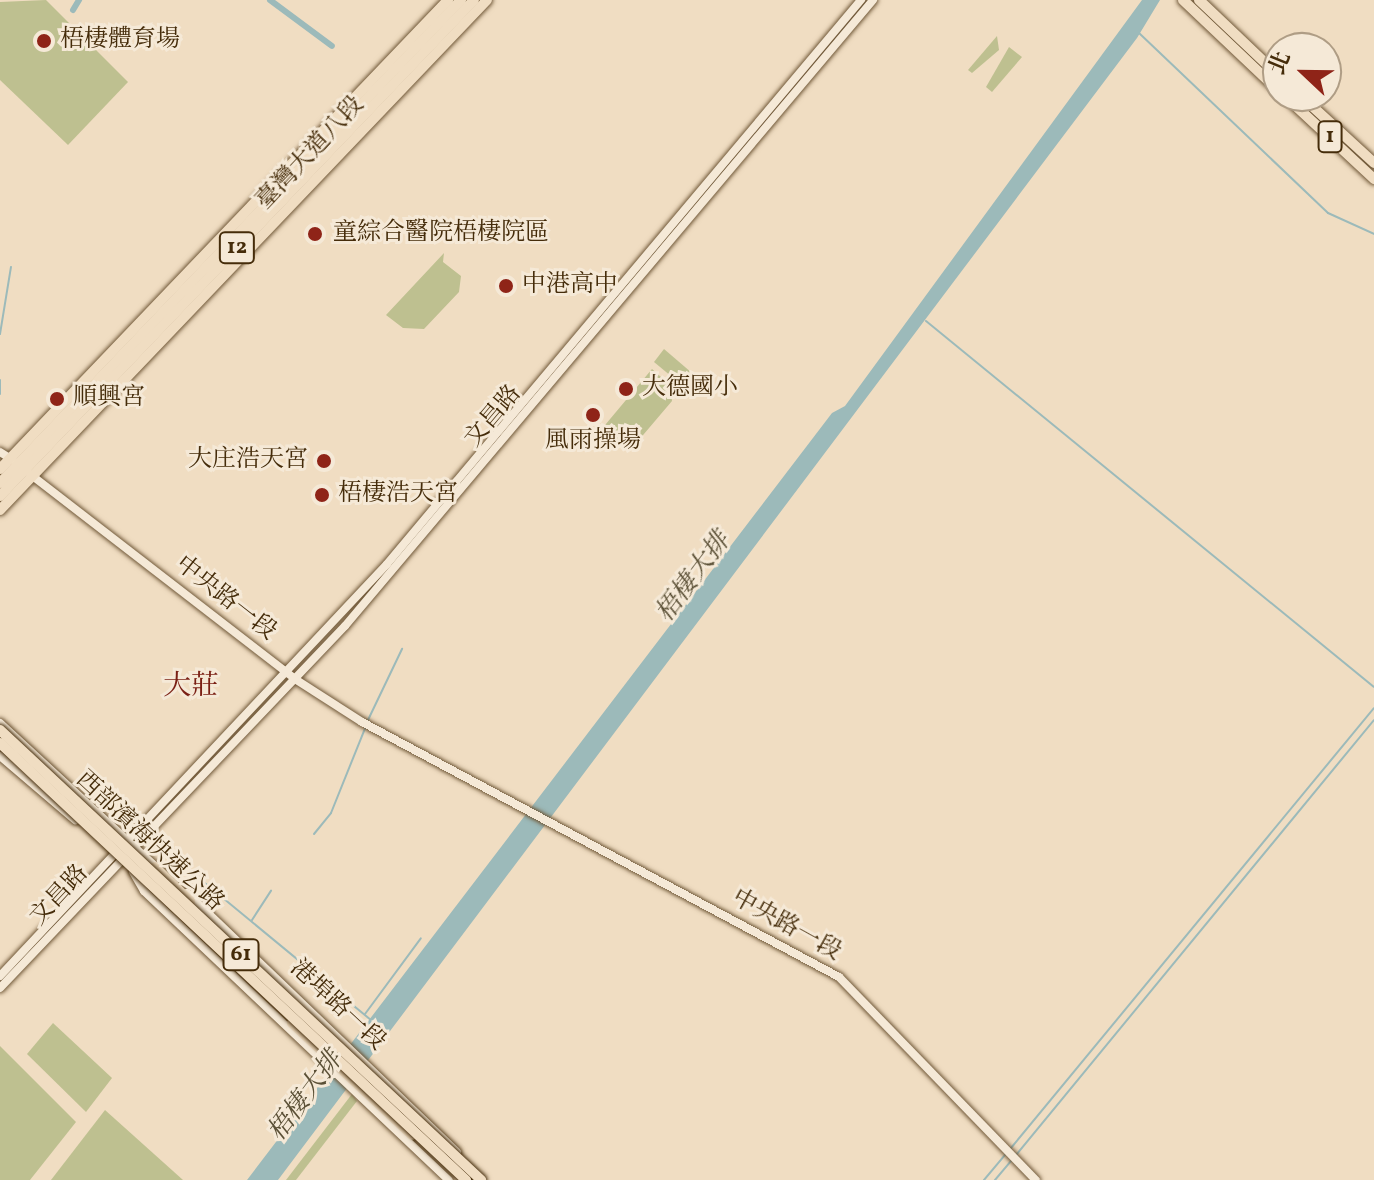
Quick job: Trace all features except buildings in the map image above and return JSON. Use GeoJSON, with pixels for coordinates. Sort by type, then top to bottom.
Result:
{"type":"FeatureCollection","features":[{"type":"Feature","properties":{"kind":"main road","name":"臺灣大道八段"},"geometry":{"type":"LineString","coordinates":[[0,483],[448,0]]}},
{"type":"Feature","properties":{"kind":"main road","name":"臺灣大道八段"},"geometry":{"type":"LineString","coordinates":[[0,496],[17,464],[461,0]]}},
{"type":"Feature","properties":{"kind":"main road","name":"臺灣大道八段"},"geometry":{"type":"LineString","coordinates":[[0,510],[17,464],[474,0]]}},
{"type":"Feature","properties":{"kind":"main road","name":"臺灣大道八段"},"geometry":{"type":"LineString","coordinates":[[0,469],[17,464],[487,0]]}},
{"type":"Feature","properties":{"kind":"main road"},"geometry":{"type":"LineString","coordinates":[[1192,1],[1262,61]]}},
{"type":"Feature","properties":{"kind":"main road"},"geometry":{"type":"LineString","coordinates":[[1192,1],[1262,73]]}},
{"type":"Feature","properties":{"kind":"main road","name":"1"},"geometry":{"type":"LineString","coordinates":[[1303,112],[1373,176]]}},
{"type":"Feature","properties":{"kind":"main road","name":"1"},"geometry":{"type":"LineString","coordinates":[[1318,112],[1374,163]]}},
{"type":"Feature","properties":{"kind":"main road","name":"西部濱海快速公路"},"geometry":{"type":"LineString","coordinates":[[0,730],[442,1151],[466,1180]]}},
{"type":"Feature","properties":{"kind":"main road","name":"西部濱海快速公路"},"geometry":{"type":"LineString","coordinates":[[0,743],[442,1151],[481,1180]]}},
{"type":"Feature","properties":{"kind":"main road"},"geometry":{"type":"LineString","coordinates":[[155,867],[442,1151]]}},
{"type":"Feature","properties":{"kind":"main road"},"geometry":{"type":"LineString","coordinates":[[136,876],[442,1151]]}},
{"type":"Feature","properties":{"kind":"street","name":"文昌路"},"geometry":{"type":"LineString","coordinates":[[292,676],[861,0]]}},
{"type":"Feature","properties":{"kind":"street","name":"文昌路"},"geometry":{"type":"LineString","coordinates":[[0,988],[130,842],[292,676],[873,0]]}},
{"type":"Feature","properties":{"kind":"street","name":"中央路一段"},"geometry":{"type":"LineString","coordinates":[[17,464],[292,676],[839,977],[1036,1180]]}},
{"type":"Feature","properties":{"kind":"street","name":"港埠路一段"},"geometry":{"type":"LineString","coordinates":[[0,723],[487,1180]]}},
{"type":"Feature","properties":{"kind":"street","name":"港埠路一段"},"geometry":{"type":"LineString","coordinates":[[0,756],[117,856],[136,876],[184,908],[473,1180]]}},
{"type":"Feature","properties":{"kind":"street","name":"文昌路"},"geometry":{"type":"LineString","coordinates":[[0,976],[117,856]]}},
{"type":"Feature","properties":{"kind":"street","name":"港埠路一段"},"geometry":{"type":"LineString","coordinates":[[155,867],[184,908]]}},
{"type":"Feature","properties":{"kind":"street","name":"港埠路一段"},"geometry":{"type":"LineString","coordinates":[[136,876],[144,891],[449,1180]]}},
{"type":"Feature","properties":{"kind":"green space","name":"梧棲體育場"},"geometry":{"type":"Polygon","coordinates":[[[46,0],[128,82],[68,145],[0,80],[0,2],[46,0]]]}},
{"type":"Feature","properties":{"kind":"green space"},"geometry":{"type":"Polygon","coordinates":[[[997,36],[999,50],[972,73],[968,70],[997,36]]]}},
{"type":"Feature","properties":{"kind":"green space"},"geometry":{"type":"Polygon","coordinates":[[[1009,47],[1022,57],[992,92],[986,87],[1009,47]]]}},
{"type":"Feature","properties":{"kind":"green space"},"geometry":{"type":"Polygon","coordinates":[[[444,253],[443,262],[461,276],[459,292],[424,329],[403,328],[386,315],[444,253]]]}},
{"type":"Feature","properties":{"kind":"green space"},"geometry":{"type":"Polygon","coordinates":[[[664,349],[699,379],[689,391],[654,362],[664,349]]]}},
{"type":"Feature","properties":{"kind":"green space"},"geometry":{"type":"Polygon","coordinates":[[[652,369],[670,385],[672,401],[638,441],[620,443],[610,429],[599,441],[595,437],[652,369]]]}},
{"type":"Feature","properties":{"kind":"green space"},"geometry":{"type":"Polygon","coordinates":[[[53,1023],[112,1078],[86,1112],[27,1054],[53,1023]]]}},
{"type":"Feature","properties":{"kind":"green space"},"geometry":{"type":"Polygon","coordinates":[[[0,1046],[76,1122],[30,1180],[0,1180],[0,1046]]]}},
{"type":"Feature","properties":{"kind":"green space"},"geometry":{"type":"Polygon","coordinates":[[[352,1094],[357,1101],[296,1180],[286,1180],[352,1094]]]}},
{"type":"Feature","properties":{"kind":"green space"},"geometry":{"type":"Polygon","coordinates":[[[105,1110],[183,1180],[51,1180],[105,1110]]]}},
{"type":"Feature","properties":{"kind":"water"},"geometry":{"type":"Polygon","coordinates":[[[1142,0],[1160,0],[1137,38],[278,1180],[247,1180],[832,413],[845,406],[1142,0]]]}},
{"type":"Feature","properties":{"kind":"waterway"},"geometry":{"type":"LineString","coordinates":[[73,10],[79,0]]}},
{"type":"Feature","properties":{"kind":"waterway"},"geometry":{"type":"LineString","coordinates":[[270,0],[332,46]]}},
{"type":"Feature","properties":{"kind":"waterway"},"geometry":{"type":"LineString","coordinates":[[1139,33],[1328,213],[1374,234]]}},
{"type":"Feature","properties":{"kind":"waterway"},"geometry":{"type":"LineString","coordinates":[[0,334],[11,267]]}},
{"type":"Feature","properties":{"kind":"waterway"},"geometry":{"type":"LineString","coordinates":[[926,321],[1374,687]]}},
{"type":"Feature","properties":{"kind":"waterway"},"geometry":{"type":"LineString","coordinates":[[0,380],[0,394]]}},
{"type":"Feature","properties":{"kind":"waterway"},"geometry":{"type":"LineString","coordinates":[[368,720],[402,649]]}},
{"type":"Feature","properties":{"kind":"waterway"},"geometry":{"type":"LineString","coordinates":[[1011,1148],[1374,708]]}},
{"type":"Feature","properties":{"kind":"waterway"},"geometry":{"type":"LineString","coordinates":[[1016,1155],[1374,720]]}},
{"type":"Feature","properties":{"kind":"waterway"},"geometry":{"type":"LineString","coordinates":[[314,834],[331,813],[366,726]]}},
{"type":"Feature","properties":{"kind":"waterway"},"geometry":{"type":"LineString","coordinates":[[155,842],[372,1021]]}},
{"type":"Feature","properties":{"kind":"waterway"},"geometry":{"type":"LineString","coordinates":[[252,920],[271,891]]}},
{"type":"Feature","properties":{"kind":"waterway"},"geometry":{"type":"LineString","coordinates":[[365,1014],[421,938]]}},
{"type":"Feature","properties":{"kind":"waterway"},"geometry":{"type":"LineString","coordinates":[[984,1180],[1007,1153]]}},
{"type":"Feature","properties":{"kind":"waterway"},"geometry":{"type":"LineString","coordinates":[[995,1180],[1012,1160]]}},
{"type":"Feature","properties":{"kind":"place","name":"梧棲體育場"},"geometry":{"type":"Point","coordinates":[44,41]}},
{"type":"Feature","properties":{"kind":"place","name":"童綜合醫院梧棲院區"},"geometry":{"type":"Point","coordinates":[315,234]}},
{"type":"Feature","properties":{"kind":"place","name":"中港高中"},"geometry":{"type":"Point","coordinates":[506,286]}},
{"type":"Feature","properties":{"kind":"place","name":"大德國小"},"geometry":{"type":"Point","coordinates":[626,389]}},
{"type":"Feature","properties":{"kind":"place","name":"順興宮"},"geometry":{"type":"Point","coordinates":[57,399]}},
{"type":"Feature","properties":{"kind":"place","name":"風雨操場"},"geometry":{"type":"Point","coordinates":[593,415]}},
{"type":"Feature","properties":{"kind":"place","name":"大庄浩天宮"},"geometry":{"type":"Point","coordinates":[324,461]}},
{"type":"Feature","properties":{"kind":"place","name":"梧棲浩天宮"},"geometry":{"type":"Point","coordinates":[322,495]}},
{"type":"Feature","properties":{"kind":"district","name":"大莊"},"geometry":{"type":"Point","coordinates":[191,687]}},
{"type":"Feature","properties":{"kind":"water label","name":"梧棲大排"},"geometry":{"type":"Point","coordinates":[694,578]}},
{"type":"Feature","properties":{"kind":"water label","name":"梧棲大排"},"geometry":{"type":"Point","coordinates":[306,1097]}}]}
